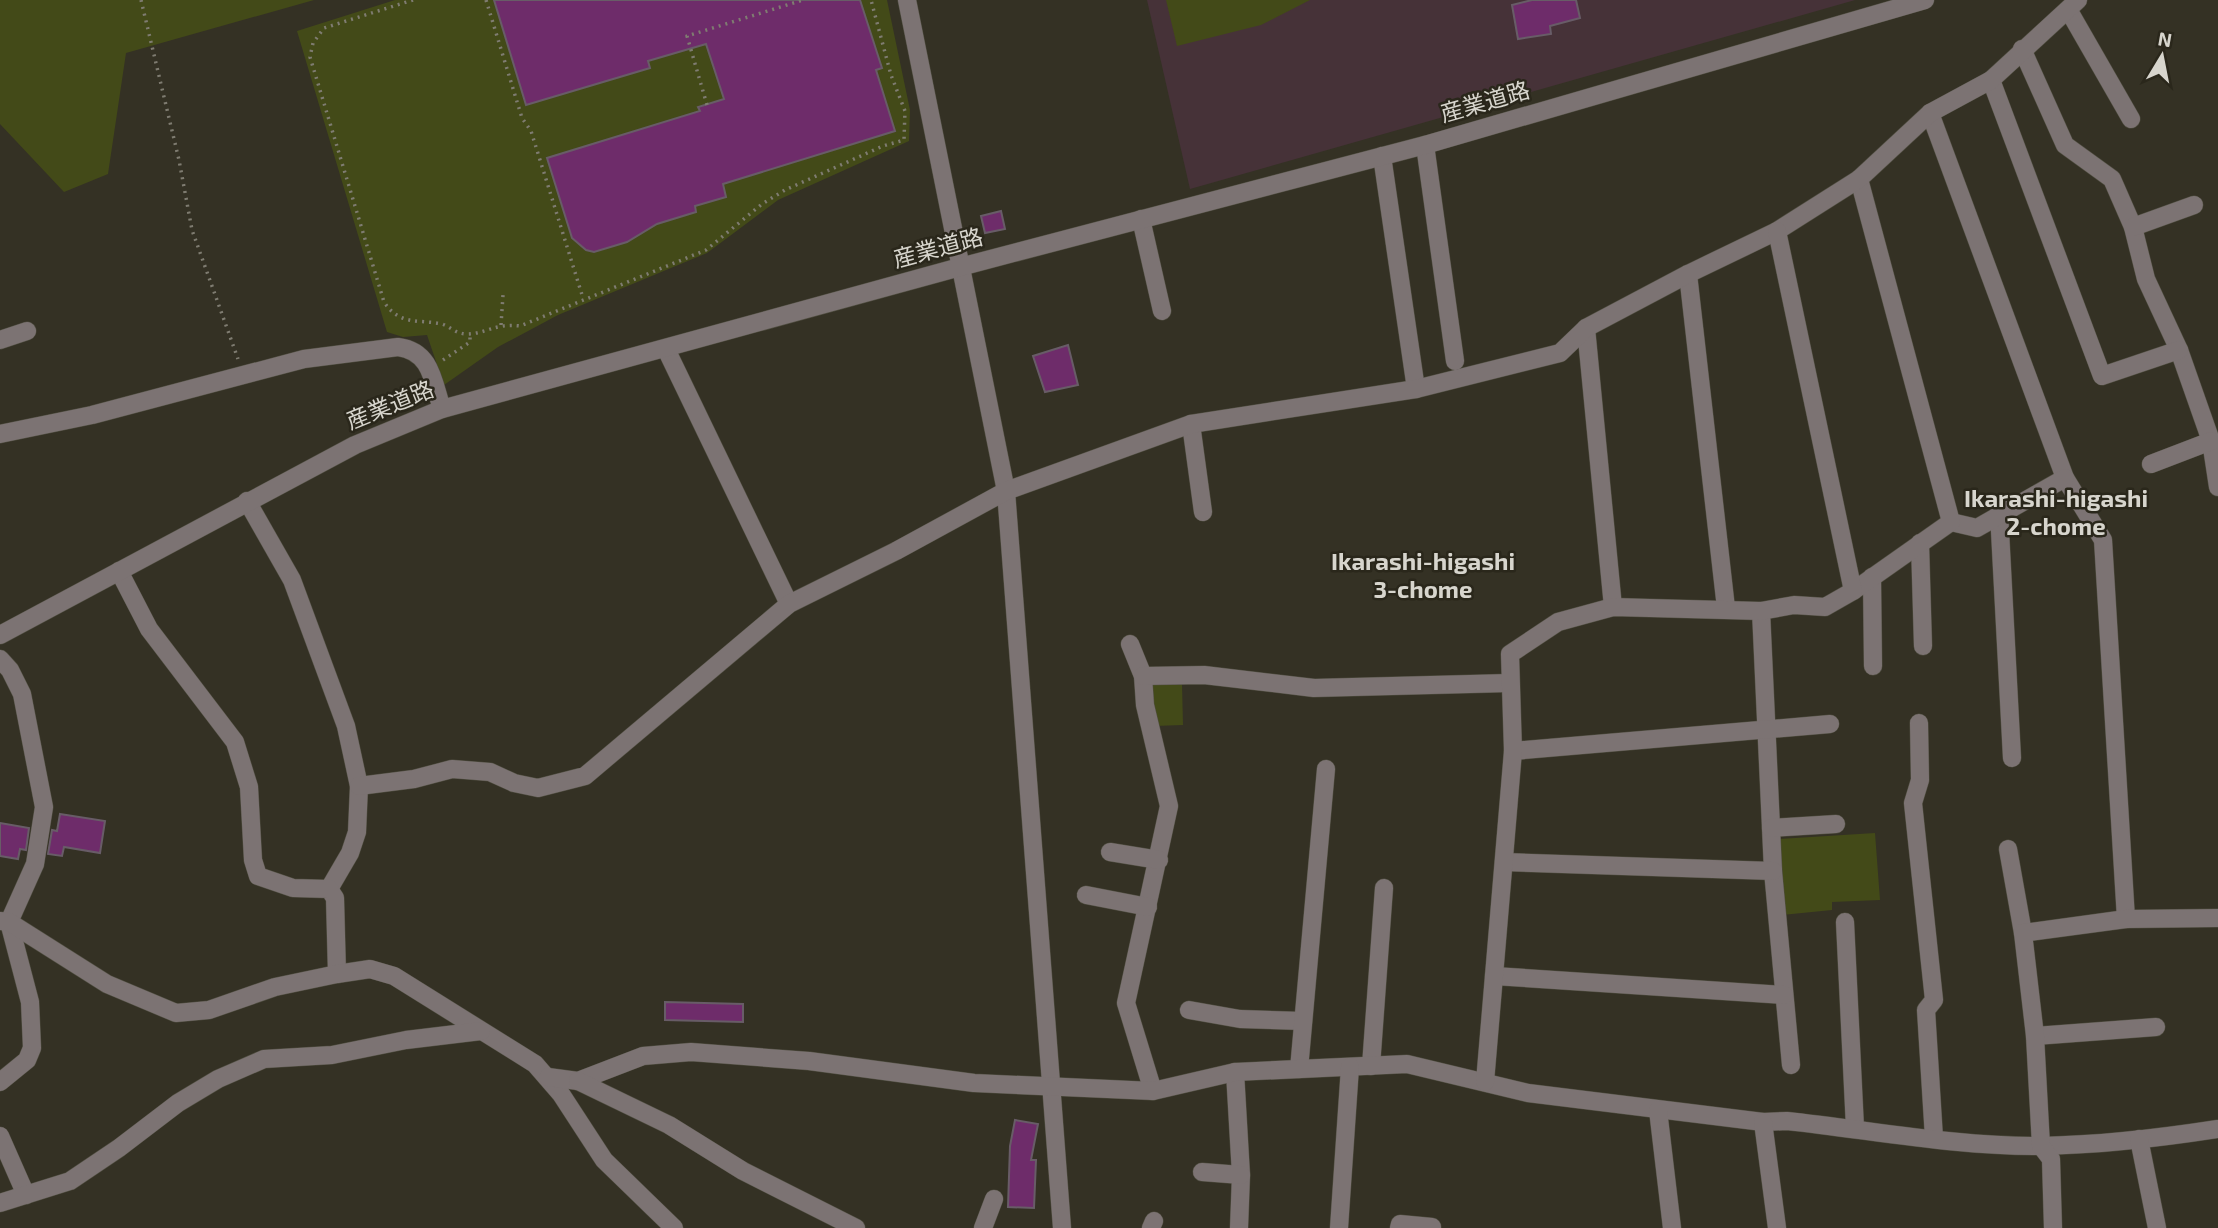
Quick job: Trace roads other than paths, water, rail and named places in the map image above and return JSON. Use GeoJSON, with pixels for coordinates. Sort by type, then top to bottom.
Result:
{"type":"FeatureCollection","features":[{"type":"Feature","properties":{"kind":"street"},"geometry":{"type":"LineString","coordinates":[[907,0],[1006,491],[1062,1228]]}},
{"type":"Feature","properties":{"kind":"street","name":"産業道路"},"geometry":{"type":"LineString","coordinates":[[0,635],[355,444],[442,409],[960,267],[1425,145],[1925,0]]}},
{"type":"Feature","properties":{"kind":"street"},"geometry":{"type":"LineString","coordinates":[[359,786],[414,779],[452,769],[490,772],[514,783],[538,788],[585,776],[789,604],[896,551],[1006,491],[1191,424],[1416,388],[1560,353],[1586,328],[1688,274],[1777,232],[1859,179],[1930,113],[1991,80],[2022,49],[2074,5],[2131,119]]}},
{"type":"Feature","properties":{"kind":"street"},"geometry":{"type":"LineString","coordinates":[[2022,49],[2065,145],[2112,179],[2133,227],[2146,279],[2179,351],[2211,441],[2218,487]]}},
{"type":"Feature","properties":{"kind":"street"},"geometry":{"type":"LineString","coordinates":[[1991,80],[2102,376],[2179,351]]}},
{"type":"Feature","properties":{"kind":"street"},"geometry":{"type":"LineString","coordinates":[[1930,113],[2064,478],[2103,540],[2126,919]]}},
{"type":"Feature","properties":{"kind":"street"},"geometry":{"type":"LineString","coordinates":[[1425,145],[1455,361]]}},
{"type":"Feature","properties":{"kind":"street"},"geometry":{"type":"LineString","coordinates":[[1382,156],[1416,388]]}},
{"type":"Feature","properties":{"kind":"street"},"geometry":{"type":"LineString","coordinates":[[1859,179],[1951,522]]}},
{"type":"Feature","properties":{"kind":"street"},"geometry":{"type":"LineString","coordinates":[[2133,227],[2194,205]]}},
{"type":"Feature","properties":{"kind":"street"},"geometry":{"type":"LineString","coordinates":[[1141,219],[1162,311]]}},
{"type":"Feature","properties":{"kind":"street"},"geometry":{"type":"LineString","coordinates":[[1777,232],[1853,591]]}},
{"type":"Feature","properties":{"kind":"street"},"geometry":{"type":"LineString","coordinates":[[1688,274],[1727,608]]}},
{"type":"Feature","properties":{"kind":"street"},"geometry":{"type":"LineString","coordinates":[[1586,328],[1613,607]]}},
{"type":"Feature","properties":{"kind":"street"},"geometry":{"type":"LineString","coordinates":[[0,340],[27,331]]}},
{"type":"Feature","properties":{"kind":"street"},"geometry":{"type":"LineString","coordinates":[[0,434],[92,415],[304,359],[398,346],[411,348],[422,355],[428,365],[442,409]]}},
{"type":"Feature","properties":{"kind":"street"},"geometry":{"type":"LineString","coordinates":[[666,349],[789,604]]}},
{"type":"Feature","properties":{"kind":"street"},"geometry":{"type":"LineString","coordinates":[[1191,424],[1203,512]]}},
{"type":"Feature","properties":{"kind":"street"},"geometry":{"type":"LineString","coordinates":[[2151,464],[2211,441]]}},
{"type":"Feature","properties":{"kind":"street"},"geometry":{"type":"LineString","coordinates":[[1485,1082],[1513,751],[1510,654],[1558,622],[1613,607],[1761,611],[1794,605],[1825,607],[1853,591],[1951,522],[1977,528],[1999,512],[2064,478]]}},
{"type":"Feature","properties":{"kind":"street"},"geometry":{"type":"LineString","coordinates":[[247,500],[292,580],[302,604],[346,726],[359,786],[357,832],[329,889]]}},
{"type":"Feature","properties":{"kind":"street"},"geometry":{"type":"LineString","coordinates":[[1999,512],[2012,758]]}},
{"type":"Feature","properties":{"kind":"street"},"geometry":{"type":"LineString","coordinates":[[1920,543],[1923,646]]}},
{"type":"Feature","properties":{"kind":"street"},"geometry":{"type":"LineString","coordinates":[[119,571],[149,629],[234,742],[249,787],[253,860],[257,876],[293,888],[329,889]]}},
{"type":"Feature","properties":{"kind":"street"},"geometry":{"type":"LineString","coordinates":[[1872,578],[1873,666]]}},
{"type":"Feature","properties":{"kind":"street"},"geometry":{"type":"LineString","coordinates":[[1761,611],[1773,871],[1791,1065]]}},
{"type":"Feature","properties":{"kind":"street"},"geometry":{"type":"LineString","coordinates":[[1130,644],[1143,676],[1145,705],[1169,806],[1126,1003],[1153,1091]]}},
{"type":"Feature","properties":{"kind":"street"},"geometry":{"type":"LineString","coordinates":[[0,659],[10,670],[22,694],[44,807],[35,864],[4,922],[27,984],[33,1035],[27,1060],[0,1082]]}},
{"type":"Feature","properties":{"kind":"street"},"geometry":{"type":"LineString","coordinates":[[1143,676],[1204,675],[1314,688],[1509,683]]}},
{"type":"Feature","properties":{"kind":"street"},"geometry":{"type":"LineString","coordinates":[[1919,723],[1920,780],[1913,803],[1934,1000],[1926,1010],[1934,1138]]}},
{"type":"Feature","properties":{"kind":"street"},"geometry":{"type":"LineString","coordinates":[[1513,751],[1830,724]]}},
{"type":"Feature","properties":{"kind":"street"},"geometry":{"type":"LineString","coordinates":[[1298,1069],[1326,769]]}},
{"type":"Feature","properties":{"kind":"street"},"geometry":{"type":"LineString","coordinates":[[1771,828],[1836,824]]}},
{"type":"Feature","properties":{"kind":"street"},"geometry":{"type":"LineString","coordinates":[[2008,849],[2023,933],[2035,1036],[2041,1146],[2051,1159],[2053,1228]]}},
{"type":"Feature","properties":{"kind":"street"},"geometry":{"type":"LineString","coordinates":[[1110,852],[1159,860]]}},
{"type":"Feature","properties":{"kind":"street"},"geometry":{"type":"LineString","coordinates":[[1504,862],[1773,871]]}},
{"type":"Feature","properties":{"kind":"street"},"geometry":{"type":"LineString","coordinates":[[1371,1066],[1384,888]]}},
{"type":"Feature","properties":{"kind":"street"},"geometry":{"type":"LineString","coordinates":[[329,889],[335,898],[337,974]]}},
{"type":"Feature","properties":{"kind":"street"},"geometry":{"type":"LineString","coordinates":[[1086,895],[1148,907]]}},
{"type":"Feature","properties":{"kind":"street"},"geometry":{"type":"LineString","coordinates":[[2023,933],[2126,919],[2218,918]]}},
{"type":"Feature","properties":{"kind":"street"},"geometry":{"type":"LineString","coordinates":[[4,922],[107,984],[176,1013],[209,1010],[275,987],[337,974],[370,969],[394,975],[535,1064],[548,1077],[604,1160],[674,1228]]}},
{"type":"Feature","properties":{"kind":"street"},"geometry":{"type":"LineString","coordinates":[[1845,922],[1855,1128]]}},
{"type":"Feature","properties":{"kind":"street"},"geometry":{"type":"LineString","coordinates":[[1494,976],[1784,995]]}},
{"type":"Feature","properties":{"kind":"street"},"geometry":{"type":"LineString","coordinates":[[1189,1010],[1240,1019],[1303,1021]]}},
{"type":"Feature","properties":{"kind":"street"},"geometry":{"type":"LineString","coordinates":[[2035,1036],[2156,1027]]}},
{"type":"Feature","properties":{"kind":"street"},"geometry":{"type":"LineString","coordinates":[[0,1203],[70,1181],[120,1149],[178,1102],[218,1079],[264,1059],[332,1055],[406,1040],[481,1031]]}},
{"type":"Feature","properties":{"kind":"street"},"geometry":{"type":"LineString","coordinates":[[578,1081],[643,1056],[691,1052],[809,1061],[974,1083],[1153,1091],[1235,1072],[1407,1064],[1528,1093],[1763,1122],[1787,1121],[1934,1138],[2041,1146],[2139,1139],[2218,1129]]}},
{"type":"Feature","properties":{"kind":"street"},"geometry":{"type":"LineString","coordinates":[[1339,1228],[1350,1067]]}},
{"type":"Feature","properties":{"kind":"street"},"geometry":{"type":"LineString","coordinates":[[1235,1072],[1241,1175],[1240,1228]]}},
{"type":"Feature","properties":{"kind":"street"},"geometry":{"type":"LineString","coordinates":[[548,1077],[578,1081],[669,1125],[744,1171],[856,1228]]}},
{"type":"Feature","properties":{"kind":"street"},"geometry":{"type":"LineString","coordinates":[[1658,1110],[1672,1228]]}},
{"type":"Feature","properties":{"kind":"street"},"geometry":{"type":"LineString","coordinates":[[1763,1122],[1777,1228]]}},
{"type":"Feature","properties":{"kind":"street"},"geometry":{"type":"LineString","coordinates":[[0,1136],[26,1195]]}},
{"type":"Feature","properties":{"kind":"street"},"geometry":{"type":"LineString","coordinates":[[2139,1139],[2157,1228]]}},
{"type":"Feature","properties":{"kind":"street"},"geometry":{"type":"LineString","coordinates":[[1202,1172],[1241,1175]]}},
{"type":"Feature","properties":{"kind":"street"},"geometry":{"type":"LineString","coordinates":[[983,1228],[994,1199]]}},
{"type":"Feature","properties":{"kind":"street"},"geometry":{"type":"LineString","coordinates":[[650,1205],[653,1228]]}},
{"type":"Feature","properties":{"kind":"street"},"geometry":{"type":"LineString","coordinates":[[1399,1228],[1400,1224],[1432,1227]]}},
{"type":"Feature","properties":{"kind":"district","name":"Ikarashi-higashi 2-chome"},"geometry":{"type":"Point","coordinates":[2056,513]}},
{"type":"Feature","properties":{"kind":"district","name":"Ikarashi-higashi 3-chome"},"geometry":{"type":"Point","coordinates":[1423,576]}}]}
